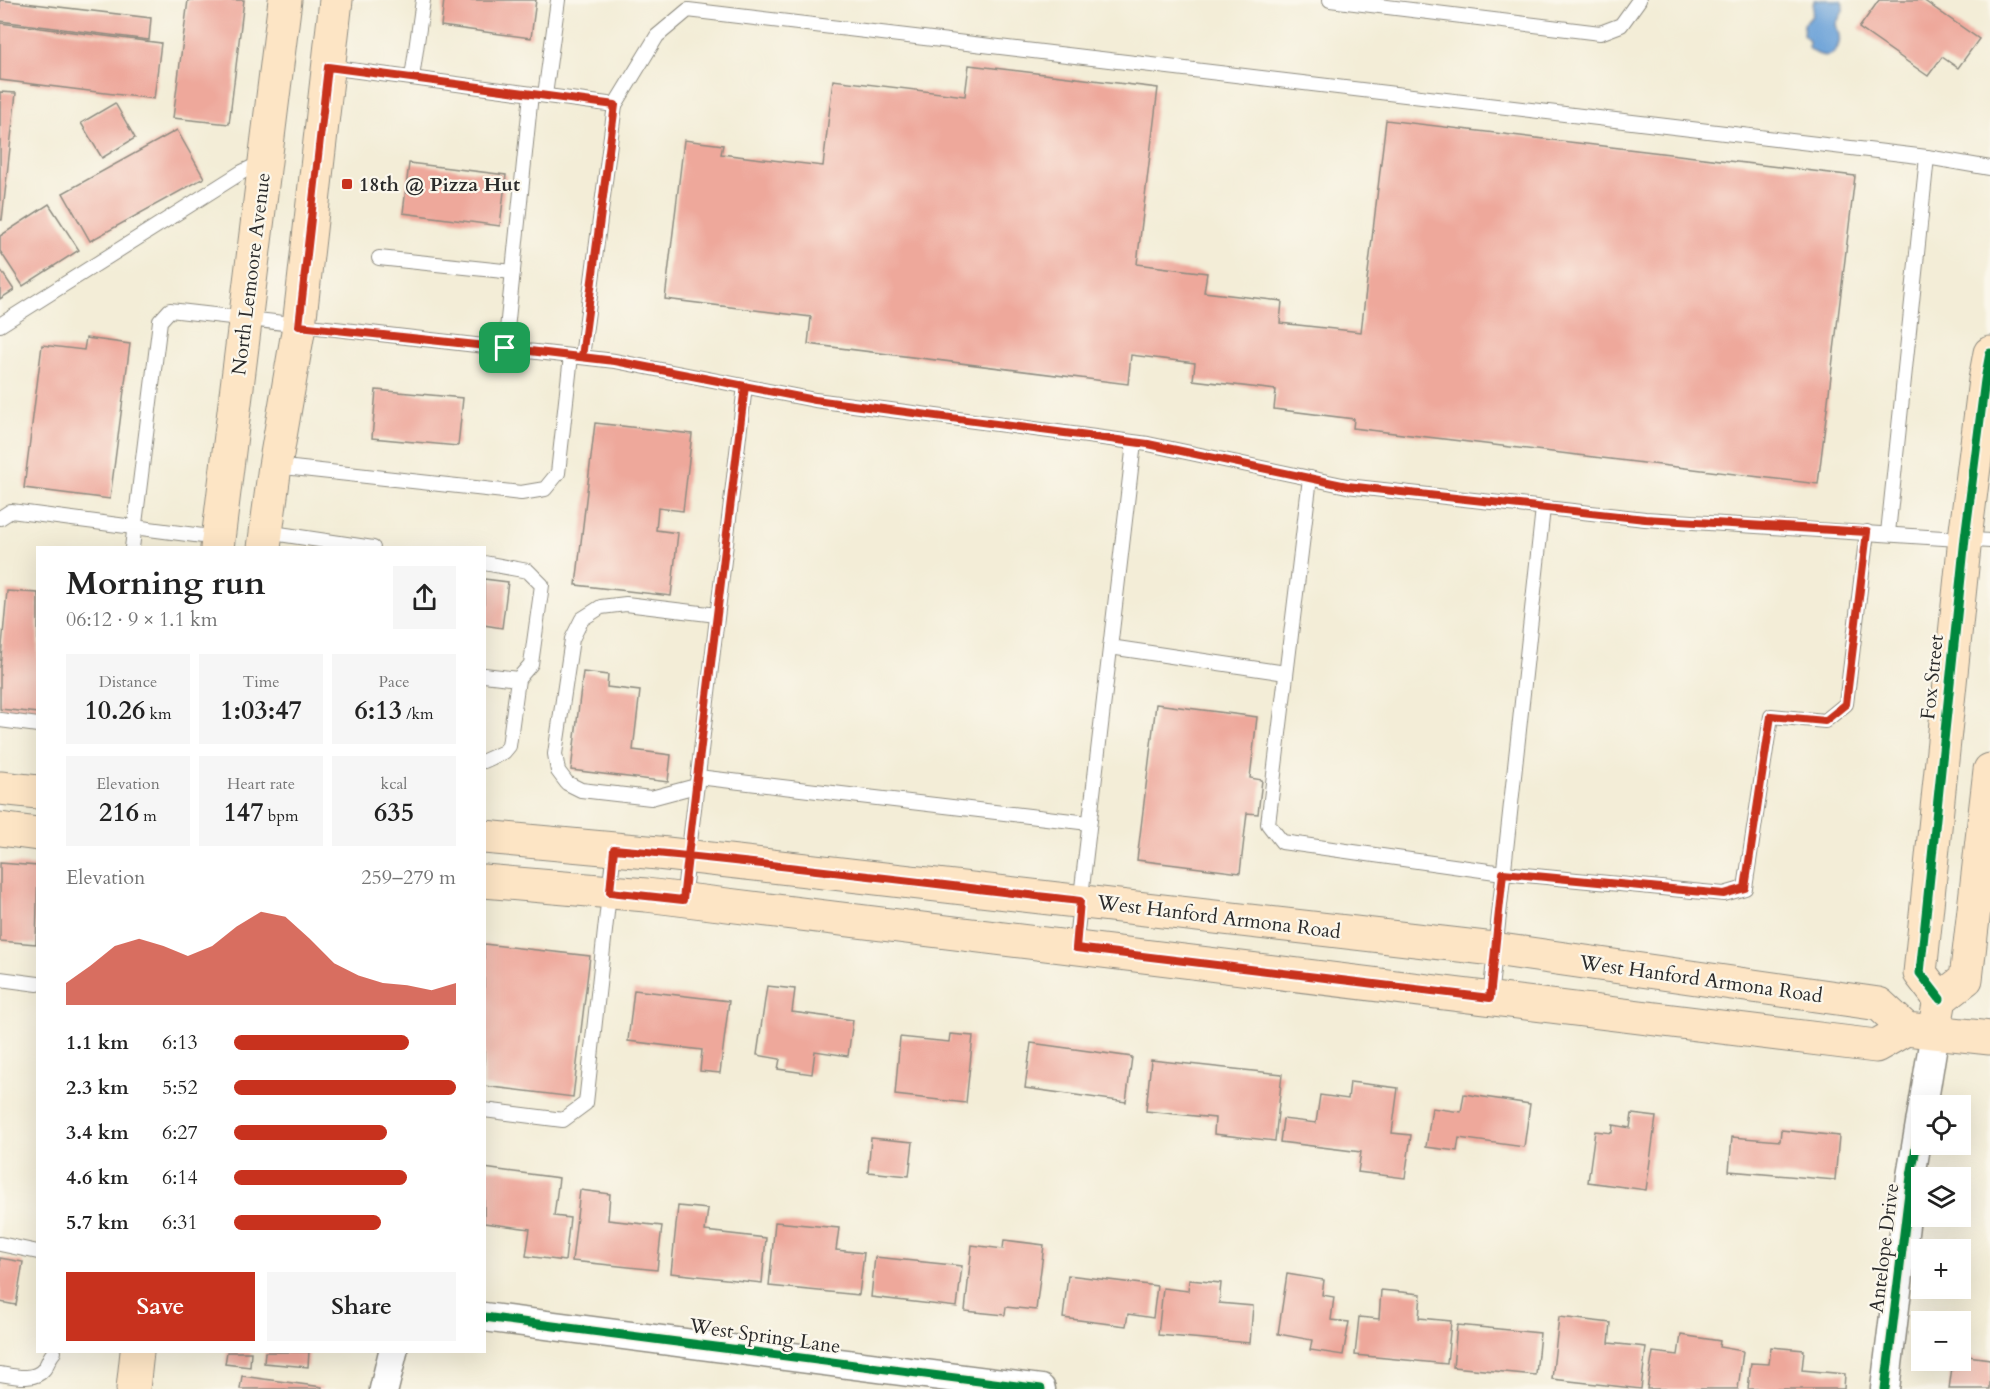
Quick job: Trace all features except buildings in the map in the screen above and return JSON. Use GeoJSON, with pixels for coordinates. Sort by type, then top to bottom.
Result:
{"type":"FeatureCollection","features":[{"type":"Feature","properties":{"kind":"main road","name":"North Lemoore Avenue"},"geometry":{"type":"LineString","coordinates":[[218,543],[285,0]]}},
{"type":"Feature","properties":{"kind":"main road"},"geometry":{"type":"LineString","coordinates":[[265,540],[299,326],[336,0]]}},
{"type":"Feature","properties":{"kind":"main road","name":"Fox Street"},"geometry":{"type":"LineString","coordinates":[[1940,999],[1920,973],[1977,539],[1985,380],[1990,353]]}},
{"type":"Feature","properties":{"kind":"main road"},"geometry":{"type":"LineString","coordinates":[[228,460],[275,466]]}},
{"type":"Feature","properties":{"kind":"main road"},"geometry":{"type":"LineString","coordinates":[[1920,1030],[1940,999],[1966,979],[1990,770]]}},
{"type":"Feature","properties":{"kind":"main road"},"geometry":{"type":"LineString","coordinates":[[0,788],[36,792]]}},
{"type":"Feature","properties":{"kind":"main road"},"geometry":{"type":"LineString","coordinates":[[0,829],[36,834]]}},
{"type":"Feature","properties":{"kind":"main road","name":"West Hanford Armona Road"},"geometry":{"type":"LineString","coordinates":[[486,837],[688,856],[1494,950],[1879,1004],[1920,1030]]}},
{"type":"Feature","properties":{"kind":"main road"},"geometry":{"type":"LineString","coordinates":[[486,881],[683,900],[1876,1046],[1920,1030],[1990,1038]]}},
{"type":"Feature","properties":{"kind":"main road"},"geometry":{"type":"LineString","coordinates":[[133,1389],[137,1353]]}},
{"type":"Feature","properties":{"kind":"street"},"geometry":{"type":"LineString","coordinates":[[1920,1030],[1923,1095]]}},
{"type":"Feature","properties":{"kind":"street","name":"Antelope Drive"},"geometry":{"type":"LineString","coordinates":[[1885,1389],[1915,1155]]}},
{"type":"Feature","properties":{"kind":"street","name":"West Spring Lane"},"geometry":{"type":"LineString","coordinates":[[486,1317],[1041,1389]]}},
{"type":"Feature","properties":{"kind":"street"},"geometry":{"type":"LineString","coordinates":[[384,1389],[393,1353]]}},
{"type":"Feature","properties":{"kind":"lane"},"geometry":{"type":"LineString","coordinates":[[412,78],[423,0]]}},
{"type":"Feature","properties":{"kind":"lane"},"geometry":{"type":"LineString","coordinates":[[505,348],[513,272],[538,95],[558,0]]}},
{"type":"Feature","properties":{"kind":"lane"},"geometry":{"type":"LineString","coordinates":[[1330,0],[1600,33],[1621,25],[1639,0]]}},
{"type":"Feature","properties":{"kind":"lane"},"geometry":{"type":"LineString","coordinates":[[275,466],[520,493],[545,489],[558,472],[615,105],[657,36],[688,10],[1927,157],[1990,168]]}},
{"type":"Feature","properties":{"kind":"lane"},"geometry":{"type":"LineString","coordinates":[[328,67],[615,105]]}},
{"type":"Feature","properties":{"kind":"lane"},"geometry":{"type":"LineString","coordinates":[[1888,533],[1927,157]]}},
{"type":"Feature","properties":{"kind":"lane"},"geometry":{"type":"LineString","coordinates":[[0,325],[242,172],[264,161]]}},
{"type":"Feature","properties":{"kind":"lane"},"geometry":{"type":"LineString","coordinates":[[379,258],[513,272]]}},
{"type":"Feature","properties":{"kind":"lane"},"geometry":{"type":"LineString","coordinates":[[132,546],[159,321],[171,310],[615,361],[815,400],[1134,443],[1347,486],[1645,519],[1977,539]]}},
{"type":"Feature","properties":{"kind":"lane"},"geometry":{"type":"LineString","coordinates":[[683,900],[745,386]]}},
{"type":"Feature","properties":{"kind":"lane"},"geometry":{"type":"LineString","coordinates":[[1076,948],[1134,443]]}},
{"type":"Feature","properties":{"kind":"lane"},"geometry":{"type":"LineString","coordinates":[[1310,478],[1268,824],[1282,842],[1503,873],[1724,894],[1745,888],[1771,716],[1825,721],[1846,704],[1867,532]]}},
{"type":"Feature","properties":{"kind":"lane"},"geometry":{"type":"LineString","coordinates":[[1490,998],[1543,508]]}},
{"type":"Feature","properties":{"kind":"lane"},"geometry":{"type":"LineString","coordinates":[[0,518],[11,511],[135,525],[218,543]]}},
{"type":"Feature","properties":{"kind":"lane"},"geometry":{"type":"LineString","coordinates":[[265,540],[350,546]]}},
{"type":"Feature","properties":{"kind":"lane"},"geometry":{"type":"LineString","coordinates":[[486,563],[528,571],[542,585],[531,664],[518,679],[508,746],[504,752],[486,764]]}},
{"type":"Feature","properties":{"kind":"lane"},"geometry":{"type":"LineString","coordinates":[[717,615],[626,604],[601,607],[582,619],[572,639],[555,754],[558,771],[567,783],[581,790],[651,798],[697,781],[1089,823]]}},
{"type":"Feature","properties":{"kind":"lane"},"geometry":{"type":"LineString","coordinates":[[1110,647],[1286,673]]}},
{"type":"Feature","properties":{"kind":"lane"},"geometry":{"type":"LineString","coordinates":[[486,675],[518,679]]}},
{"type":"Feature","properties":{"kind":"lane"},"geometry":{"type":"LineString","coordinates":[[0,720],[36,725]]}},
{"type":"Feature","properties":{"kind":"lane"},"geometry":{"type":"LineString","coordinates":[[486,1110],[563,1119],[586,1103],[614,849]]}},
{"type":"Feature","properties":{"kind":"lane"},"geometry":{"type":"LineString","coordinates":[[0,979],[36,984]]}},
{"type":"Feature","properties":{"kind":"lane"},"geometry":{"type":"LineString","coordinates":[[0,1244],[36,1252]]}},
{"type":"Feature","properties":{"kind":"lane"},"geometry":{"type":"LineString","coordinates":[[0,1374],[34,1376],[45,1368],[49,1354]]}},
{"type":"Feature","properties":{"kind":"water"},"geometry":{"type":"Polygon","coordinates":[[[1814,0],[1841,0],[1843,4],[1836,24],[1839,43],[1837,49],[1830,55],[1817,54],[1809,48],[1809,41],[1803,35],[1804,24],[1812,14],[1814,0]]]}},
{"type":"Feature","properties":{"kind":"cycle path"},"geometry":{"type":"LineString","coordinates":[[1940,999],[1920,973],[1965,538],[1990,353]]}},
{"type":"Feature","properties":{"kind":"cycle path"},"geometry":{"type":"LineString","coordinates":[[1885,1389],[1915,1155]]}},
{"type":"Feature","properties":{"kind":"cycle path"},"geometry":{"type":"LineString","coordinates":[[486,1317],[1041,1389]]}},
{"type":"Feature","properties":{"kind":"place","name":"18th @ Pizza Hut"},"geometry":{"type":"Point","coordinates":[347,184]}},
{"type":"Feature","properties":{"kind":"route"},"geometry":{"type":"LineString","coordinates":[[505,348],[299,326],[328,67],[615,105],[582,357],[615,361],[745,386],[696,786],[692,827],[688,856],[683,900],[610,892],[614,849],[688,856],[1080,901],[1076,948],[1490,998],[1503,873],[1724,894],[1745,888],[1771,716],[1825,721],[1846,704],[1867,532],[1645,519],[1347,486],[1148,444],[815,400],[680,373],[615,361],[505,348]]}}]}
